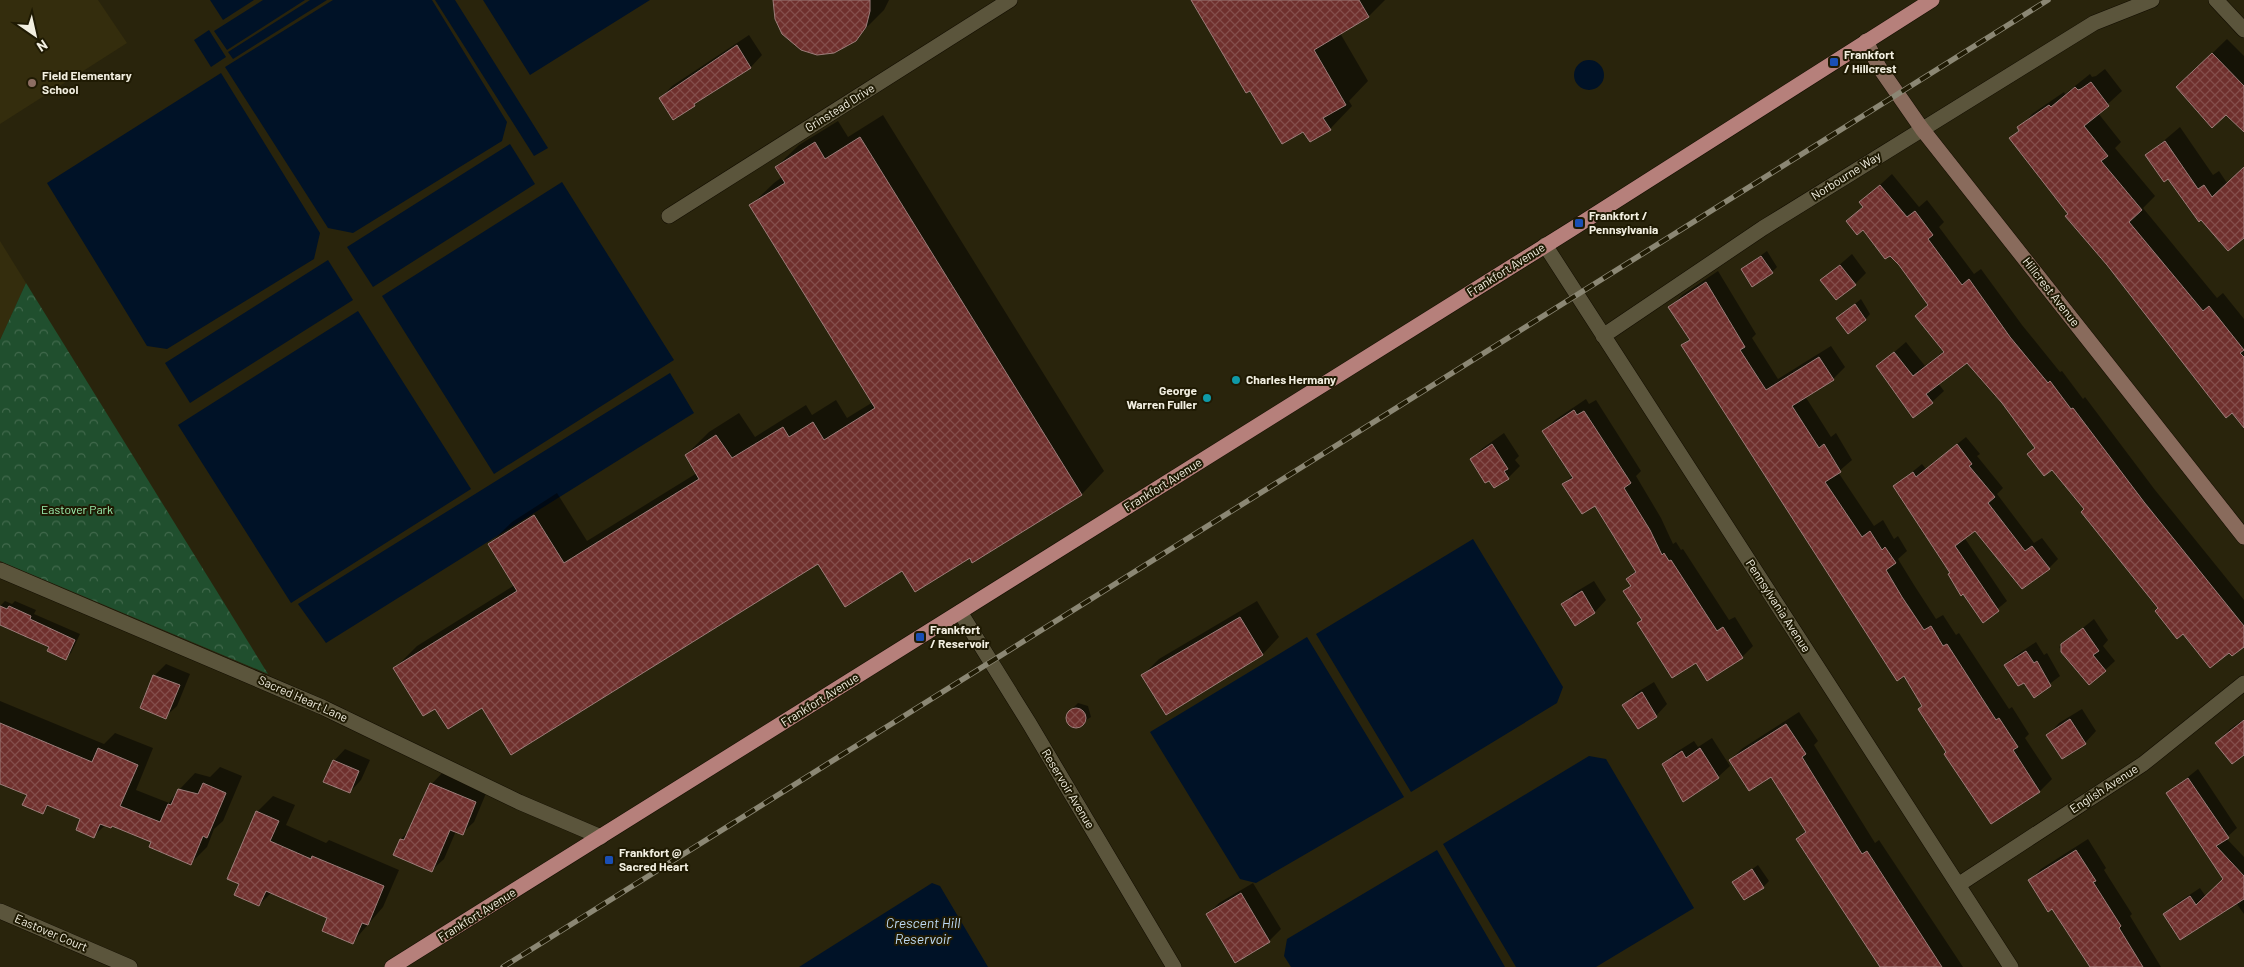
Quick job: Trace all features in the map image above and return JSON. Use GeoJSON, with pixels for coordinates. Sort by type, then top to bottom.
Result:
{"type":"FeatureCollection","features":[{"type":"Feature","properties":{"kind":"main road","name":"Frankfort Avenue"},"geometry":{"type":"LineString","coordinates":[[392,967],[1545,245],[1932,0]]}},
{"type":"Feature","properties":{"kind":"main road","name":"Hillcrest Avenue"},"geometry":{"type":"LineString","coordinates":[[1866,42],[1879,67],[1922,129],[2244,537]]}},
{"type":"Feature","properties":{"kind":"street","name":"Grinstead Drive"},"geometry":{"type":"LineString","coordinates":[[669,216],[1010,0]]}},
{"type":"Feature","properties":{"kind":"street","name":"Norbourne Way"},"geometry":{"type":"LineString","coordinates":[[1603,336],[1763,228],[2094,23],[2152,0]]}},
{"type":"Feature","properties":{"kind":"street"},"geometry":{"type":"LineString","coordinates":[[2216,0],[2244,30]]}},
{"type":"Feature","properties":{"kind":"street","name":"Pennsylvania Avenue"},"geometry":{"type":"LineString","coordinates":[[1545,245],[2011,967]]}},
{"type":"Feature","properties":{"kind":"street","name":"Sacred Heart Lane"},"geometry":{"type":"LineString","coordinates":[[0,570],[322,707],[519,802],[601,837]]}},
{"type":"Feature","properties":{"kind":"street","name":"Reservoir Avenue"},"geometry":{"type":"LineString","coordinates":[[960,612],[1029,722],[1174,967]]}},
{"type":"Feature","properties":{"kind":"street","name":"English Avenue"},"geometry":{"type":"LineString","coordinates":[[1958,885],[2142,764],[2244,683]]}},
{"type":"Feature","properties":{"kind":"street","name":"Eastover Court"},"geometry":{"type":"LineString","coordinates":[[0,911],[130,967]]}},
{"type":"Feature","properties":{"kind":"shaded area","name":"Field Elementary School"},"geometry":{"type":"Polygon","coordinates":[[[0,0],[98,0],[127,43],[0,124],[0,0]]]}},
{"type":"Feature","properties":{"kind":"shaded area"},"geometry":{"type":"Polygon","coordinates":[[[0,241],[26,283],[0,340],[0,241]]]}},
{"type":"Feature","properties":{"kind":"green space","name":"Eastover Park"},"geometry":{"type":"Polygon","coordinates":[[[26,283],[268,674],[0,561],[0,340],[26,283]]]}},
{"type":"Feature","properties":{"kind":"water"},"geometry":{"type":"Polygon","coordinates":[[[210,0],[254,0],[223,20],[210,0]]]}},
{"type":"Feature","properties":{"kind":"water"},"geometry":{"type":"Polygon","coordinates":[[[263,0],[305,0],[227,50],[214,31],[263,0]]]}},
{"type":"Feature","properties":{"kind":"water"},"geometry":{"type":"Polygon","coordinates":[[[310,0],[327,0],[233,59],[228,52],[310,0]]]}},
{"type":"Feature","properties":{"kind":"water"},"geometry":{"type":"Polygon","coordinates":[[[333,0],[432,0],[507,122],[502,141],[353,233],[328,228],[225,67],[333,0]]]}},
{"type":"Feature","properties":{"kind":"water"},"geometry":{"type":"Polygon","coordinates":[[[435,0],[455,0],[548,148],[534,156],[435,0]]]}},
{"type":"Feature","properties":{"kind":"water"},"geometry":{"type":"Polygon","coordinates":[[[483,0],[650,0],[530,75],[483,0]]]}},
{"type":"Feature","properties":{"kind":"water"},"geometry":{"type":"Polygon","coordinates":[[[209,30],[226,57],[211,67],[194,40],[209,30]]]}},
{"type":"Feature","properties":{"kind":"water"},"geometry":{"type":"Polygon","coordinates":[[[1589,60],[1600,64],[1604,75],[1600,86],[1589,90],[1578,86],[1574,75],[1578,64],[1589,60]]]}},
{"type":"Feature","properties":{"kind":"water"},"geometry":{"type":"Polygon","coordinates":[[[221,73],[320,233],[314,259],[167,349],[147,346],[47,183],[221,73]]]}},
{"type":"Feature","properties":{"kind":"water"},"geometry":{"type":"Polygon","coordinates":[[[510,144],[535,184],[373,287],[347,247],[510,144]]]}},
{"type":"Feature","properties":{"kind":"water"},"geometry":{"type":"Polygon","coordinates":[[[562,182],[674,360],[494,474],[382,296],[562,182]]]}},
{"type":"Feature","properties":{"kind":"water"},"geometry":{"type":"Polygon","coordinates":[[[328,260],[353,300],[190,403],[165,363],[328,260]]]}},
{"type":"Feature","properties":{"kind":"water"},"geometry":{"type":"Polygon","coordinates":[[[358,311],[471,489],[291,603],[178,425],[358,311]]]}},
{"type":"Feature","properties":{"kind":"water"},"geometry":{"type":"Polygon","coordinates":[[[670,373],[694,413],[326,643],[298,604],[670,373]]]}},
{"type":"Feature","properties":{"kind":"water"},"geometry":{"type":"Polygon","coordinates":[[[1473,539],[1563,687],[1557,703],[1411,792],[1316,634],[1473,539]]]}},
{"type":"Feature","properties":{"kind":"water"},"geometry":{"type":"Polygon","coordinates":[[[1307,637],[1404,797],[1256,883],[1240,879],[1150,732],[1307,637]]]}},
{"type":"Feature","properties":{"kind":"water"},"geometry":{"type":"Polygon","coordinates":[[[1589,756],[1606,759],[1694,908],[1596,967],[1516,967],[1443,844],[1589,756]]]}},
{"type":"Feature","properties":{"kind":"water"},"geometry":{"type":"Polygon","coordinates":[[[1437,850],[1505,967],[1291,967],[1284,956],[1287,939],[1437,850]]]}},
{"type":"Feature","properties":{"kind":"water","name":"Crescent Hill Reservoir"},"geometry":{"type":"Polygon","coordinates":[[[932,883],[940,886],[988,967],[799,967],[932,883]]]}},
{"type":"Feature","properties":{"kind":"building"},"geometry":{"type":"Polygon","coordinates":[[[773,0],[870,0],[870,11],[866,27],[856,41],[834,53],[817,55],[801,50],[782,34],[775,19],[773,0]]]}},
{"type":"Feature","properties":{"kind":"building"},"geometry":{"type":"Polygon","coordinates":[[[1191,0],[1359,0],[1369,17],[1314,50],[1346,105],[1323,118],[1331,130],[1310,142],[1303,132],[1282,144],[1250,91],[1246,93],[1191,0]]]}},
{"type":"Feature","properties":{"kind":"building"},"geometry":{"type":"Polygon","coordinates":[[[737,45],[751,68],[694,104],[695,106],[673,120],[659,98],[737,45]]]}},
{"type":"Feature","properties":{"kind":"building"},"geometry":{"type":"Polygon","coordinates":[[[2212,53],[2244,86],[2244,132],[2226,115],[2212,128],[2176,87],[2212,53]]]}},
{"type":"Feature","properties":{"kind":"building"},"geometry":{"type":"Polygon","coordinates":[[[2091,82],[2109,106],[2084,126],[2108,156],[2101,161],[2142,210],[2129,222],[2203,311],[2209,306],[2244,350],[2240,353],[2244,357],[2244,428],[2232,413],[2226,418],[2107,265],[2065,216],[2068,214],[2009,138],[2019,131],[2017,127],[2049,105],[2051,107],[2075,87],[2078,90],[2091,82]]]}},
{"type":"Feature","properties":{"kind":"building"},"geometry":{"type":"Polygon","coordinates":[[[860,137],[1082,495],[972,563],[970,558],[915,592],[902,571],[845,607],[818,564],[511,755],[482,708],[448,729],[435,709],[423,716],[393,668],[517,591],[488,544],[534,515],[564,563],[699,479],[685,455],[716,435],[732,458],[783,427],[789,437],[813,422],[824,440],[875,408],[749,205],[785,183],[775,167],[815,142],[825,159],[860,137]]]}},
{"type":"Feature","properties":{"kind":"building"},"geometry":{"type":"Polygon","coordinates":[[[2165,141],[2198,189],[2204,185],[2212,197],[2244,167],[2244,238],[2228,251],[2201,220],[2199,222],[2168,179],[2164,182],[2145,155],[2165,141]]]}},
{"type":"Feature","properties":{"kind":"building"},"geometry":{"type":"Polygon","coordinates":[[[1880,185],[1907,217],[1915,211],[1933,235],[1928,239],[1962,285],[1969,279],[2010,337],[2048,383],[2050,381],[2071,409],[2073,408],[2144,502],[2244,626],[2244,647],[2232,656],[2229,653],[2210,668],[2183,634],[2177,639],[2155,611],[2158,608],[2081,512],[2084,509],[2052,470],[2044,476],[2027,454],[2035,448],[2002,403],[1967,363],[1926,394],[1933,403],[1913,418],[1876,366],[1894,352],[1913,376],[1944,352],[1915,316],[1928,305],[1899,265],[1890,256],[1885,259],[1863,230],[1857,235],[1846,221],[1863,207],[1859,202],[1880,185]]]}},
{"type":"Feature","properties":{"kind":"building"},"geometry":{"type":"Polygon","coordinates":[[[1761,256],[1773,273],[1752,287],[1741,269],[1761,256]]]}},
{"type":"Feature","properties":{"kind":"building"},"geometry":{"type":"Polygon","coordinates":[[[1840,265],[1856,285],[1836,300],[1820,280],[1840,265]]]}},
{"type":"Feature","properties":{"kind":"building"},"geometry":{"type":"Polygon","coordinates":[[[1706,282],[1745,347],[1740,350],[1766,390],[1819,357],[1834,380],[1792,406],[1819,448],[1824,444],[1841,472],[1825,482],[1862,537],[1870,531],[1882,550],[1885,547],[1896,563],[1886,570],[1902,597],[1924,630],[1931,626],[1943,646],[1947,644],[1996,720],[1999,718],[2018,747],[2013,750],[2040,792],[1991,824],[1944,754],[1946,752],[1918,709],[1922,706],[1904,676],[1897,681],[1681,345],[1690,340],[1668,307],[1706,282]]]}},
{"type":"Feature","properties":{"kind":"building"},"geometry":{"type":"Polygon","coordinates":[[[1855,304],[1866,320],[1848,334],[1836,318],[1855,304]]]}},
{"type":"Feature","properties":{"kind":"building"},"geometry":{"type":"Polygon","coordinates":[[[1574,410],[1577,415],[1584,411],[1631,483],[1624,488],[1650,530],[1662,555],[1664,553],[1669,561],[1671,560],[1717,631],[1723,627],[1743,658],[1707,681],[1696,663],[1672,678],[1637,623],[1642,620],[1623,591],[1631,586],[1626,579],[1636,572],[1595,506],[1582,514],[1562,484],[1573,478],[1542,431],[1574,410]]]}},
{"type":"Feature","properties":{"kind":"building"},"geometry":{"type":"Polygon","coordinates":[[[1492,444],[1508,469],[1504,471],[1509,479],[1494,488],[1489,481],[1485,483],[1470,459],[1492,444]]]}},
{"type":"Feature","properties":{"kind":"building"},"geometry":{"type":"Polygon","coordinates":[[[1957,444],[1972,464],[1969,466],[1995,497],[1988,503],[2025,551],[2032,546],[2050,569],[2022,589],[1975,531],[1955,546],[1999,611],[1983,623],[1963,594],[1961,596],[1948,574],[1950,573],[1893,486],[1913,472],[1916,477],[1957,444]]]}},
{"type":"Feature","properties":{"kind":"building"},"geometry":{"type":"Polygon","coordinates":[[[1582,591],[1595,613],[1575,626],[1561,604],[1582,591]]]}},
{"type":"Feature","properties":{"kind":"building"},"geometry":{"type":"Polygon","coordinates":[[[0,606],[7,609],[9,606],[31,616],[30,619],[75,640],[66,660],[47,651],[49,647],[0,625],[0,606]]]}},
{"type":"Feature","properties":{"kind":"building"},"geometry":{"type":"Polygon","coordinates":[[[1240,617],[1263,655],[1166,715],[1141,675],[1240,617]]]}},
{"type":"Feature","properties":{"kind":"building"},"geometry":{"type":"Polygon","coordinates":[[[2083,628],[2099,651],[2093,655],[2106,671],[2089,685],[2061,652],[2061,644],[2083,628]]]}},
{"type":"Feature","properties":{"kind":"building"},"geometry":{"type":"Polygon","coordinates":[[[2026,651],[2034,663],[2037,661],[2051,686],[2034,698],[2024,683],[2018,686],[2004,665],[2026,651]]]}},
{"type":"Feature","properties":{"kind":"building"},"geometry":{"type":"Polygon","coordinates":[[[153,675],[180,685],[166,719],[140,708],[153,675]]]}},
{"type":"Feature","properties":{"kind":"building"},"geometry":{"type":"Polygon","coordinates":[[[1642,692],[1657,717],[1638,729],[1622,705],[1642,692]]]}},
{"type":"Feature","properties":{"kind":"building"},"geometry":{"type":"Polygon","coordinates":[[[1076,708],[1083,711],[1086,718],[1083,725],[1076,728],[1069,725],[1066,718],[1069,711],[1076,708]]]}},
{"type":"Feature","properties":{"kind":"building"},"geometry":{"type":"Polygon","coordinates":[[[2070,719],[2086,744],[2062,759],[2046,735],[2070,719]]]}},
{"type":"Feature","properties":{"kind":"building"},"geometry":{"type":"Polygon","coordinates":[[[2244,720],[2244,755],[2232,764],[2215,743],[2244,720]]]}},
{"type":"Feature","properties":{"kind":"building"},"geometry":{"type":"Polygon","coordinates":[[[0,723],[92,762],[98,748],[138,765],[120,806],[160,822],[168,804],[171,805],[178,789],[198,794],[203,783],[226,793],[207,838],[203,836],[191,865],[149,847],[151,842],[112,826],[111,828],[100,824],[94,838],[76,830],[80,819],[47,805],[43,814],[22,805],[27,795],[0,784],[0,723]]]}},
{"type":"Feature","properties":{"kind":"building"},"geometry":{"type":"Polygon","coordinates":[[[1786,724],[1806,754],[1802,757],[1862,854],[1867,851],[1942,967],[1880,967],[1796,839],[1806,832],[1771,777],[1749,791],[1729,760],[1786,724]]]}},
{"type":"Feature","properties":{"kind":"building"},"geometry":{"type":"Polygon","coordinates":[[[1700,748],[1719,778],[1683,802],[1662,764],[1682,751],[1686,758],[1700,748]]]}},
{"type":"Feature","properties":{"kind":"building"},"geometry":{"type":"Polygon","coordinates":[[[333,760],[359,771],[350,793],[323,782],[333,760]]]}},
{"type":"Feature","properties":{"kind":"building"},"geometry":{"type":"Polygon","coordinates":[[[2188,778],[2229,838],[2216,846],[2244,876],[2244,899],[2180,940],[2163,914],[2190,896],[2196,905],[2223,879],[2166,793],[2188,778]]]}},
{"type":"Feature","properties":{"kind":"building"},"geometry":{"type":"Polygon","coordinates":[[[430,783],[476,802],[463,835],[450,830],[432,872],[393,855],[400,839],[404,840],[430,783]]]}},
{"type":"Feature","properties":{"kind":"building"},"geometry":{"type":"Polygon","coordinates":[[[256,811],[279,821],[270,841],[311,859],[312,856],[384,886],[368,925],[362,923],[353,944],[322,931],[327,918],[266,891],[259,906],[234,895],[239,884],[227,879],[256,811]]]}},
{"type":"Feature","properties":{"kind":"building"},"geometry":{"type":"Polygon","coordinates":[[[2076,850],[2096,881],[2093,882],[2121,926],[2119,928],[2143,967],[2090,967],[2052,909],[2048,912],[2028,880],[2076,850]]]}},
{"type":"Feature","properties":{"kind":"building"},"geometry":{"type":"Polygon","coordinates":[[[1752,869],[1764,888],[1744,900],[1732,882],[1752,869]]]}},
{"type":"Feature","properties":{"kind":"building"},"geometry":{"type":"Polygon","coordinates":[[[1241,893],[1270,942],[1235,963],[1206,914],[1241,893]]]}},
{"type":"Feature","properties":{"kind":"railway"},"geometry":{"type":"LineString","coordinates":[[503,967],[2048,0]]}},
{"type":"Feature","properties":{"kind":"place","name":"Frankfort / Hillcrest"},"geometry":{"type":"Point","coordinates":[1834,62]}},
{"type":"Feature","properties":{"kind":"place","name":"Field Elementary School"},"geometry":{"type":"Point","coordinates":[32,83]}},
{"type":"Feature","properties":{"kind":"place","name":"Frankfort / Pennsylvania"},"geometry":{"type":"Point","coordinates":[1579,223]}},
{"type":"Feature","properties":{"kind":"place","name":"Charles Hermany"},"geometry":{"type":"Point","coordinates":[1236,380]}},
{"type":"Feature","properties":{"kind":"place","name":"George Warren Fuller"},"geometry":{"type":"Point","coordinates":[1207,398]}},
{"type":"Feature","properties":{"kind":"place","name":"Frankfort / Reservoir"},"geometry":{"type":"Point","coordinates":[920,637]}},
{"type":"Feature","properties":{"kind":"place","name":"Frankfort @ Sacred Heart"},"geometry":{"type":"Point","coordinates":[609,860]}}]}
